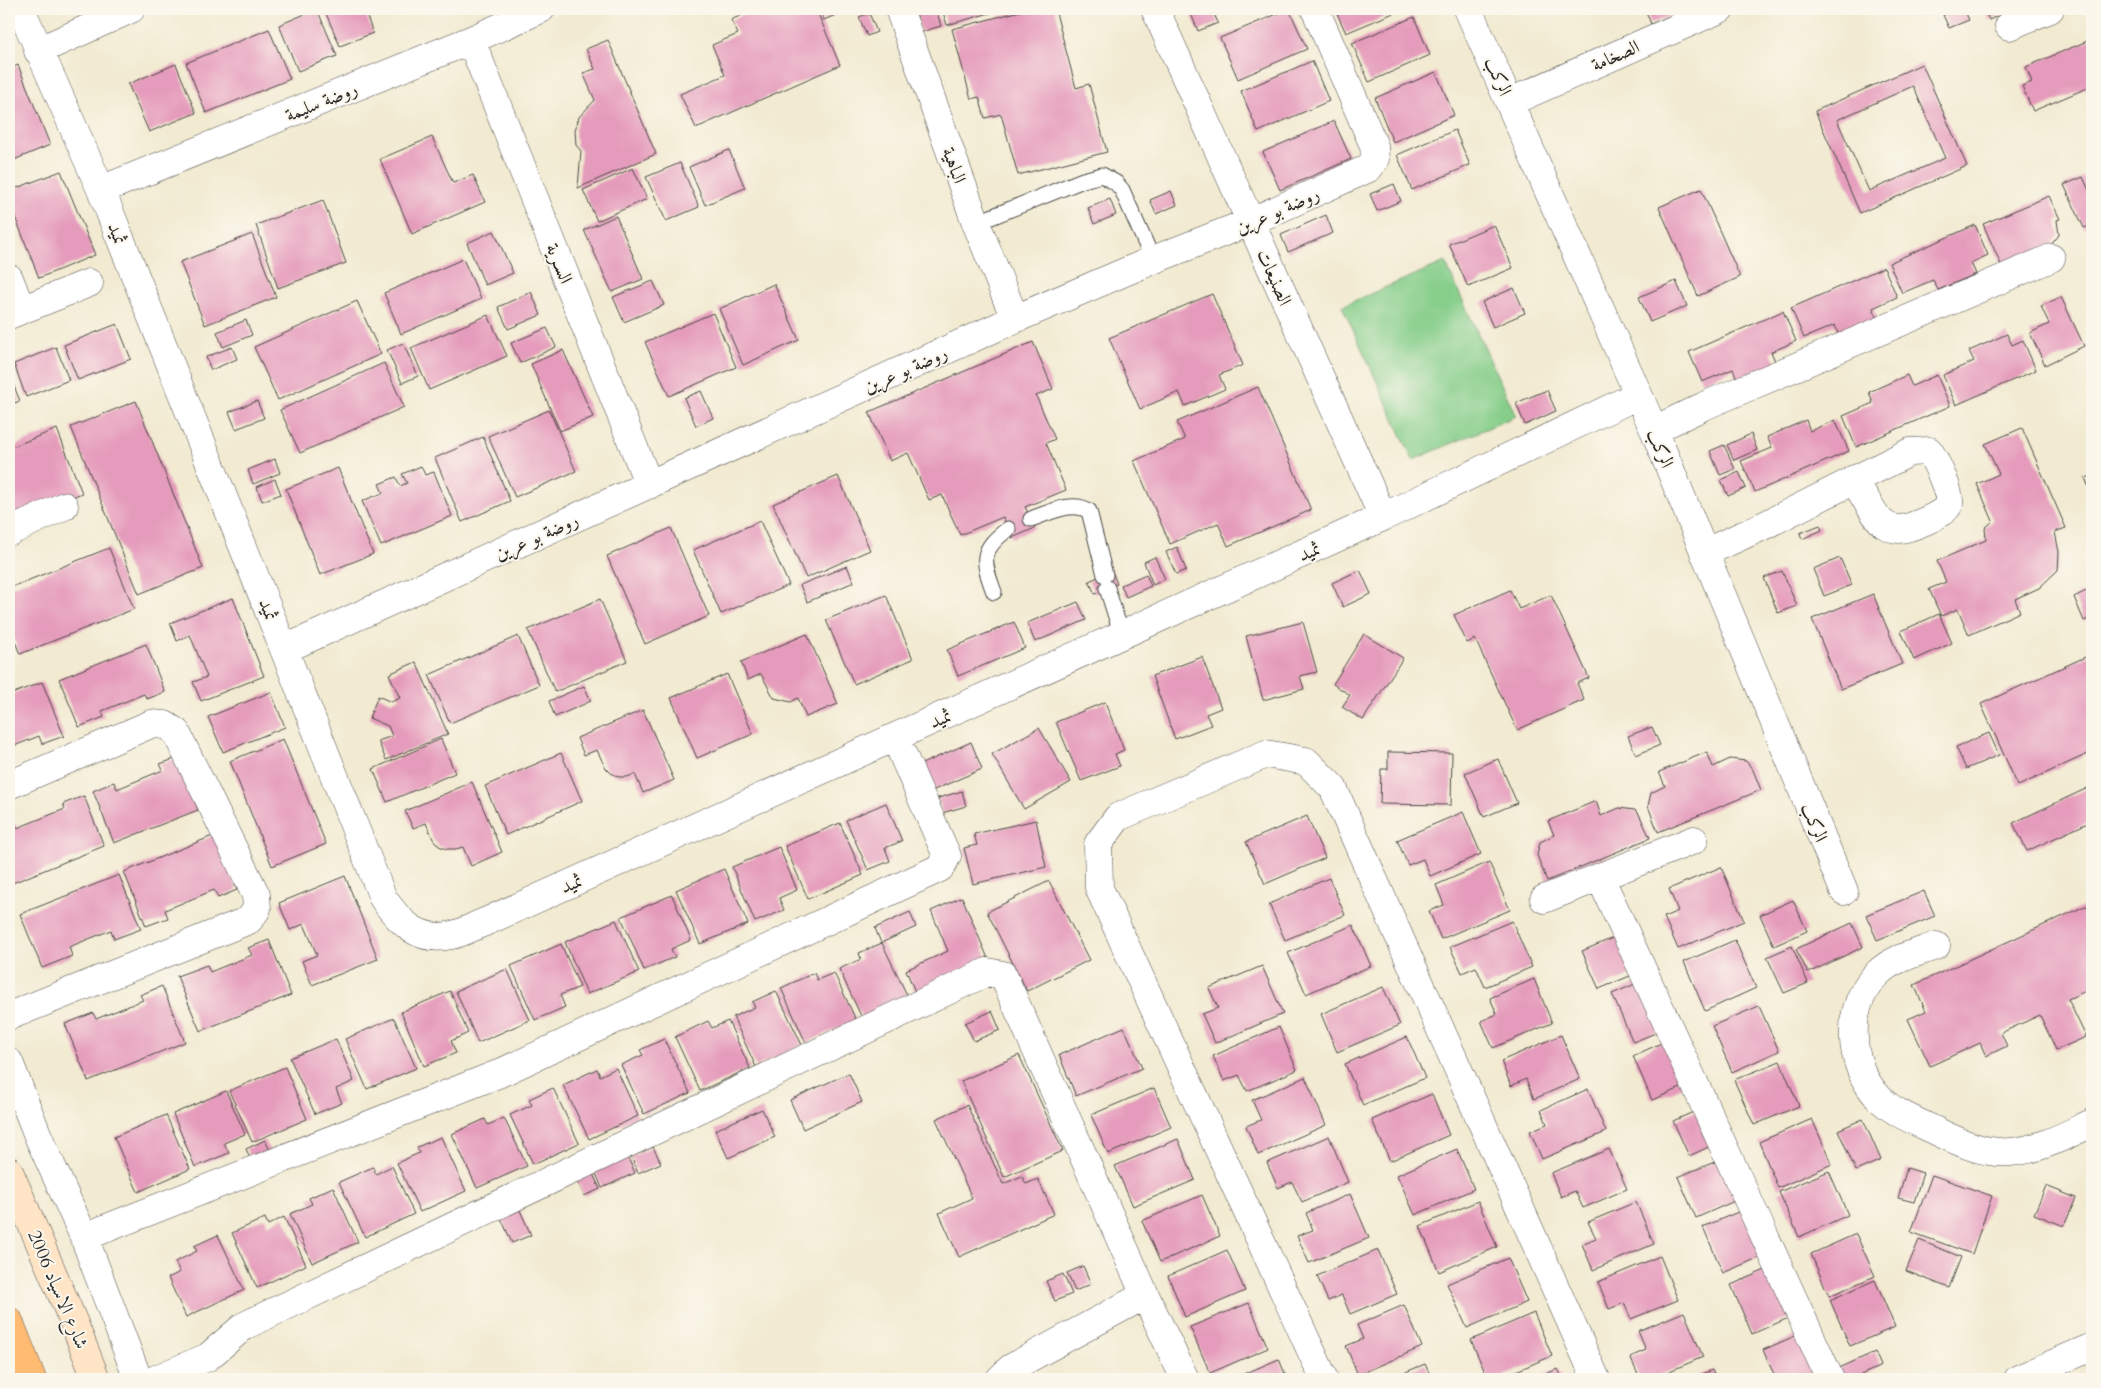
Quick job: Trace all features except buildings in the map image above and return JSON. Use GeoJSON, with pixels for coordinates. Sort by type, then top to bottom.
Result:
{"type":"FeatureCollection","features":[{"type":"Feature","properties":{"kind":"main road","name":"شارع الاسياد 2006"},"geometry":{"type":"LineString","coordinates":[[9,1171],[96,1379]]}},
{"type":"Feature","properties":{"kind":"main road"},"geometry":{"type":"LineString","coordinates":[[9,1321],[32,1379]]}},
{"type":"Feature","properties":{"kind":"street","name":"ثميد"},"geometry":{"type":"LineString","coordinates":[[22,9],[38,51],[100,190],[383,898],[394,914],[411,930],[429,936],[452,936],[485,922],[1383,517],[1638,395]]}},
{"type":"Feature","properties":{"kind":"street"},"geometry":{"type":"LineString","coordinates":[[38,51],[131,9]]}},
{"type":"Feature","properties":{"kind":"street","name":"روضة سليمة"},"geometry":{"type":"LineString","coordinates":[[100,190],[471,40],[541,9]]}},
{"type":"Feature","properties":{"kind":"street","name":"الباهية"},"geometry":{"type":"LineString","coordinates":[[898,9],[976,223],[1015,319]]}},
{"type":"Feature","properties":{"kind":"street","name":"الصنيعات"},"geometry":{"type":"LineString","coordinates":[[1155,9],[1383,517]]}},
{"type":"Feature","properties":{"kind":"street","name":"روضة بو عرين"},"geometry":{"type":"LineString","coordinates":[[285,649],[1015,319],[1153,260],[1250,222],[1369,168],[1375,159],[1374,146],[1315,9]]}},
{"type":"Feature","properties":{"kind":"street","name":"الركب"},"geometry":{"type":"LineString","coordinates":[[1468,9],[1654,430],[1844,891]]}},
{"type":"Feature","properties":{"kind":"street","name":"الصخامة"},"geometry":{"type":"LineString","coordinates":[[1510,102],[1720,9]]}},
{"type":"Feature","properties":{"kind":"street"},"geometry":{"type":"LineString","coordinates":[[2009,26],[2050,9]]}},
{"type":"Feature","properties":{"kind":"street","name":"السـرية"},"geometry":{"type":"LineString","coordinates":[[471,40],[649,485]]}},
{"type":"Feature","properties":{"kind":"street"},"geometry":{"type":"LineString","coordinates":[[1654,430],[1704,406],[2051,258]]}},
{"type":"Feature","properties":{"kind":"street"},"geometry":{"type":"LineString","coordinates":[[9,278],[15,312],[89,283]]}},
{"type":"Feature","properties":{"kind":"street"},"geometry":{"type":"LineString","coordinates":[[1704,553],[1854,479]]}},
{"type":"Feature","properties":{"kind":"street"},"geometry":{"type":"LineString","coordinates":[[9,532],[64,506]]}},
{"type":"Feature","properties":{"kind":"street"},"geometry":{"type":"LineString","coordinates":[[9,785],[151,724],[165,725],[176,732],[256,895],[257,909],[249,920],[9,1016]]}},
{"type":"Feature","properties":{"kind":"street"},"geometry":{"type":"LineString","coordinates":[[84,1237],[498,1074],[940,868],[947,856],[895,737]]}},
{"type":"Feature","properties":{"kind":"street"},"geometry":{"type":"LineString","coordinates":[[1324,1379],[1099,888],[1098,844],[1118,818],[1266,754],[1306,761],[1333,788],[1596,1379]]}},
{"type":"Feature","properties":{"kind":"street"},"geometry":{"type":"LineString","coordinates":[[1544,899],[1694,840]]}},
{"type":"Feature","properties":{"kind":"street"},"geometry":{"type":"LineString","coordinates":[[1600,877],[1830,1379]]}},
{"type":"Feature","properties":{"kind":"street"},"geometry":{"type":"LineString","coordinates":[[1936,946],[1897,961],[1878,973],[1865,991],[1856,1012],[1853,1035],[1856,1058],[1865,1079],[1878,1097],[1896,1112],[1965,1144],[1994,1152],[2025,1150],[2040,1146],[2092,1123]]}},
{"type":"Feature","properties":{"kind":"street"},"geometry":{"type":"LineString","coordinates":[[156,1379],[212,1368],[244,1326],[987,972],[1003,975],[1145,1295],[1185,1379]]}},
{"type":"Feature","properties":{"kind":"street"},"geometry":{"type":"LineString","coordinates":[[9,1062],[38,1136],[84,1237],[138,1379]]}},
{"type":"Feature","properties":{"kind":"street"},"geometry":{"type":"LineString","coordinates":[[1000,1379],[1011,1368],[1145,1295]]}},
{"type":"Feature","properties":{"kind":"street"},"geometry":{"type":"LineString","coordinates":[[2018,1379],[2092,1347]]}},
{"type":"Feature","properties":{"kind":"lane"},"geometry":{"type":"LineString","coordinates":[[976,223],[1084,180],[1102,175],[1122,190],[1153,260]]}},
{"type":"Feature","properties":{"kind":"lane"},"geometry":{"type":"LineString","coordinates":[[1031,519],[1074,505],[1082,506],[1089,511],[1106,582],[1122,636]]}},
{"type":"Feature","properties":{"kind":"lane"},"geometry":{"type":"LineString","coordinates":[[994,592],[986,570],[987,549],[993,540],[1008,528]]}},
{"type":"Feature","properties":{"kind":"green space"},"geometry":{"type":"Polygon","coordinates":[[[1445,262],[1516,416],[1413,460],[1342,306],[1445,262]]]}}]}
